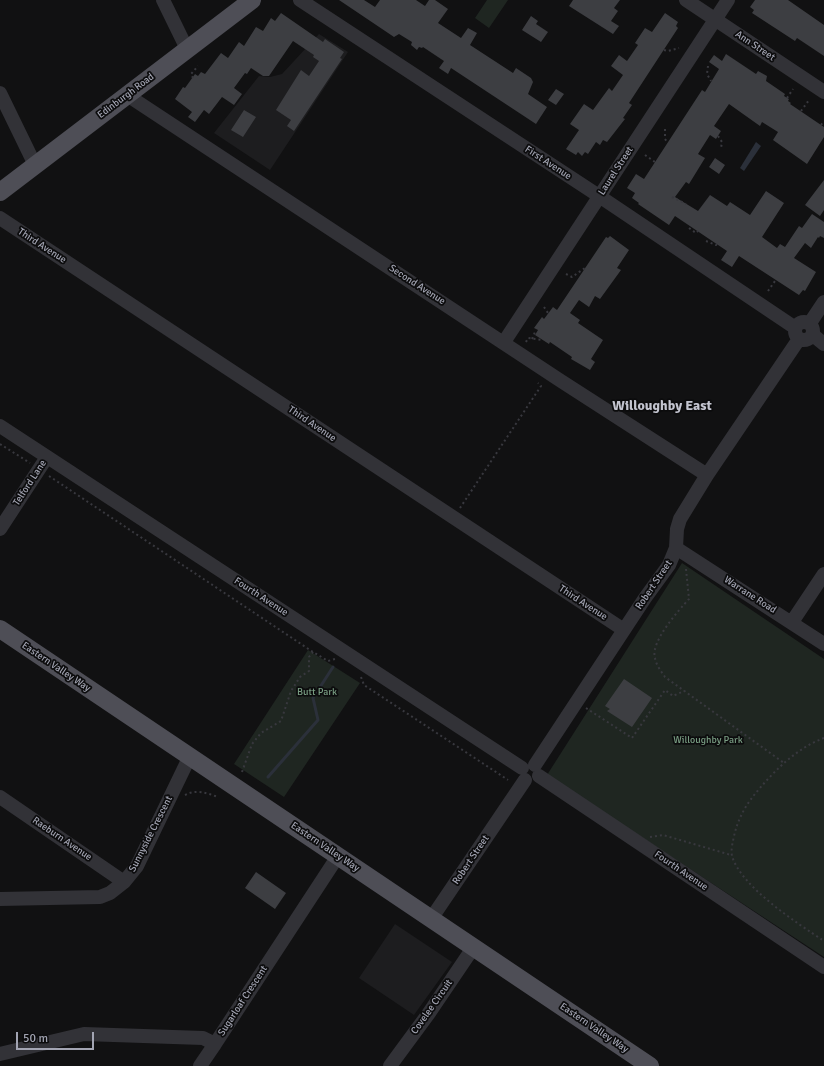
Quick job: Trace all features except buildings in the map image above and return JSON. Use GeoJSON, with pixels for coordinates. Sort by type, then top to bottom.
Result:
{"type":"FeatureCollection","features":[{"type":"Feature","properties":{"kind":"main road","name":"Edinburgh Road"},"geometry":{"type":"LineString","coordinates":[[0,192],[252,0]]}},
{"type":"Feature","properties":{"kind":"main road","name":"Eastern Valley Way"},"geometry":{"type":"LineString","coordinates":[[0,629],[650,1066]]}},
{"type":"Feature","properties":{"kind":"street"},"geometry":{"type":"LineString","coordinates":[[163,0],[187,49]]}},
{"type":"Feature","properties":{"kind":"street","name":"First Avenue"},"geometry":{"type":"LineString","coordinates":[[300,0],[599,197],[791,326],[804,331],[824,344]]}},
{"type":"Feature","properties":{"kind":"street","name":"Ann Street"},"geometry":{"type":"LineString","coordinates":[[686,0],[824,92]]}},
{"type":"Feature","properties":{"kind":"street","name":"Laurel Street"},"geometry":{"type":"LineString","coordinates":[[504,342],[728,0]]}},
{"type":"Feature","properties":{"kind":"street"},"geometry":{"type":"LineString","coordinates":[[0,93],[35,165]]}},
{"type":"Feature","properties":{"kind":"street","name":"Second Avenue"},"geometry":{"type":"LineString","coordinates":[[127,95],[708,475]]}},
{"type":"Feature","properties":{"kind":"street","name":"Third Avenue"},"geometry":{"type":"LineString","coordinates":[[0,218],[624,630]]}},
{"type":"Feature","properties":{"kind":"street","name":"Robert Street"},"geometry":{"type":"LineString","coordinates":[[431,919],[624,630],[669,566],[676,548],[680,519],[824,302]]}},
{"type":"Feature","properties":{"kind":"street","name":"Fourth Avenue"},"geometry":{"type":"LineString","coordinates":[[0,426],[530,772],[824,967]]}},
{"type":"Feature","properties":{"kind":"street","name":"Telford Lane"},"geometry":{"type":"LineString","coordinates":[[0,529],[48,457]]}},
{"type":"Feature","properties":{"kind":"street","name":"Warrane Road"},"geometry":{"type":"LineString","coordinates":[[676,548],[824,644]]}},
{"type":"Feature","properties":{"kind":"street"},"geometry":{"type":"LineString","coordinates":[[792,622],[824,574]]}},
{"type":"Feature","properties":{"kind":"street","name":"Sunnyside Crescent"},"geometry":{"type":"LineString","coordinates":[[0,899],[100,897],[110,893],[124,882],[137,866],[190,756]]}},
{"type":"Feature","properties":{"kind":"street","name":"Raeburn Avenue"},"geometry":{"type":"LineString","coordinates":[[0,797],[124,882]]}},
{"type":"Feature","properties":{"kind":"street","name":"Sugarloaf Crescent"},"geometry":{"type":"LineString","coordinates":[[0,1054],[84,1034],[203,1038],[215,1044],[338,856]]}},
{"type":"Feature","properties":{"kind":"street","name":"Covelee Circuit"},"geometry":{"type":"LineString","coordinates":[[390,1066],[429,1013],[473,948]]}},
{"type":"Feature","properties":{"kind":"street"},"geometry":{"type":"LineString","coordinates":[[200,1066],[215,1044]]}},
{"type":"Feature","properties":{"kind":"path"},"geometry":{"type":"LineString","coordinates":[[664,50],[668,51],[679,48]]}},
{"type":"Feature","properties":{"kind":"path"},"geometry":{"type":"LineString","coordinates":[[193,78],[191,74],[198,66]]}},
{"type":"Feature","properties":{"kind":"path"},"geometry":{"type":"LineString","coordinates":[[708,66],[707,74],[711,81]]}},
{"type":"Feature","properties":{"kind":"path"},"geometry":{"type":"LineString","coordinates":[[787,98],[793,90]]}},
{"type":"Feature","properties":{"kind":"path"},"geometry":{"type":"LineString","coordinates":[[801,111],[809,100]]}},
{"type":"Feature","properties":{"kind":"path"},"geometry":{"type":"LineString","coordinates":[[821,125],[824,121]]}},
{"type":"Feature","properties":{"kind":"path"},"geometry":{"type":"LineString","coordinates":[[665,129],[668,143]]}},
{"type":"Feature","properties":{"kind":"path"},"geometry":{"type":"LineString","coordinates":[[718,136],[722,142],[721,148]]}},
{"type":"Feature","properties":{"kind":"path"},"geometry":{"type":"LineString","coordinates":[[645,155],[655,162]]}},
{"type":"Feature","properties":{"kind":"path"},"geometry":{"type":"LineString","coordinates":[[672,197],[686,204]]}},
{"type":"Feature","properties":{"kind":"path"},"geometry":{"type":"LineString","coordinates":[[689,228],[696,232],[698,231]]}},
{"type":"Feature","properties":{"kind":"path"},"geometry":{"type":"LineString","coordinates":[[706,241],[716,245],[717,244]]}},
{"type":"Feature","properties":{"kind":"path"},"geometry":{"type":"LineString","coordinates":[[566,274],[572,277],[584,268]]}},
{"type":"Feature","properties":{"kind":"path"},"geometry":{"type":"LineString","coordinates":[[768,291],[775,281]]}},
{"type":"Feature","properties":{"kind":"path"},"geometry":{"type":"LineString","coordinates":[[544,307],[548,313]]}},
{"type":"Feature","properties":{"kind":"path"},"geometry":{"type":"LineString","coordinates":[[532,339],[535,332],[534,330]]}},
{"type":"Feature","properties":{"kind":"path"},"geometry":{"type":"LineString","coordinates":[[526,342],[528,338],[543,340]]}},
{"type":"Feature","properties":{"kind":"path"},"geometry":{"type":"LineString","coordinates":[[453,518],[541,386],[538,383]]}},
{"type":"Feature","properties":{"kind":"path"},"geometry":{"type":"LineString","coordinates":[[0,444],[313,652],[328,661],[335,659]]}},
{"type":"Feature","properties":{"kind":"path"},"geometry":{"type":"LineString","coordinates":[[686,563],[686,586],[689,598],[657,642],[654,656],[665,677],[784,763]]}},
{"type":"Feature","properties":{"kind":"path"},"geometry":{"type":"LineString","coordinates":[[242,772],[252,744],[261,734],[281,721],[291,690],[300,678],[309,671],[309,657],[313,652]]}},
{"type":"Feature","properties":{"kind":"path"},"geometry":{"type":"LineString","coordinates":[[361,676],[364,685],[508,780]]}},
{"type":"Feature","properties":{"kind":"path"},"geometry":{"type":"LineString","coordinates":[[577,702],[632,738],[665,690],[673,696],[684,691]]}},
{"type":"Feature","properties":{"kind":"path"},"geometry":{"type":"LineString","coordinates":[[824,738],[808,746],[774,770],[741,813],[736,825],[732,855],[741,873],[757,892],[824,941]]}},
{"type":"Feature","properties":{"kind":"path"},"geometry":{"type":"LineString","coordinates":[[182,797],[191,792],[204,792],[218,797]]}},
{"type":"Feature","properties":{"kind":"path"},"geometry":{"type":"LineString","coordinates":[[638,843],[651,836],[663,835],[732,855]]}},
{"type":"Feature","properties":{"kind":"shaded area"},"geometry":{"type":"Polygon","coordinates":[[[319,34],[348,52],[270,170],[214,133],[259,76],[270,77],[282,74],[319,34]]]}},
{"type":"Feature","properties":{"kind":"shaded area"},"geometry":{"type":"Polygon","coordinates":[[[756,142],[761,146],[744,171],[740,168],[756,142]]]}},
{"type":"Feature","properties":{"kind":"shaded area"},"geometry":{"type":"Polygon","coordinates":[[[395,924],[452,962],[414,1015],[359,978],[395,924]]]}},
{"type":"Feature","properties":{"kind":"green space"},"geometry":{"type":"Polygon","coordinates":[[[487,0],[508,0],[489,28],[475,18],[487,0]]]}},
{"type":"Feature","properties":{"kind":"green space","name":"Willoughby Park"},"geometry":{"type":"Polygon","coordinates":[[[682,563],[824,659],[824,957],[547,775],[682,563]]]}},
{"type":"Feature","properties":{"kind":"green space","name":"Butt Park"},"geometry":{"type":"Polygon","coordinates":[[[308,650],[360,683],[284,797],[234,764],[308,650]]]}},
{"type":"Feature","properties":{"kind":"waterway"},"geometry":{"type":"LineString","coordinates":[[268,777],[318,720],[313,698],[333,667]]}},
{"type":"Feature","properties":{"kind":"district","name":"Willoughby East"},"geometry":{"type":"Point","coordinates":[662,406]}}]}
